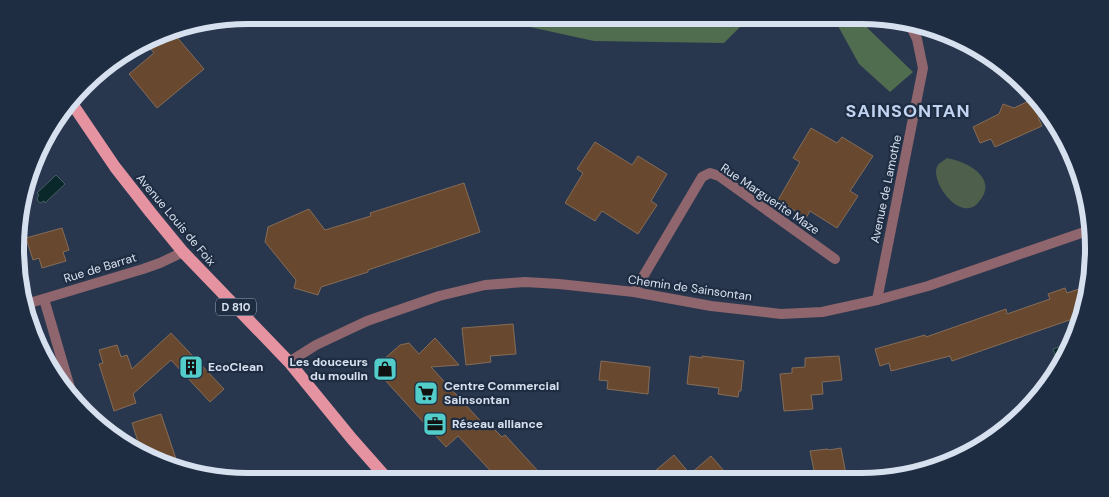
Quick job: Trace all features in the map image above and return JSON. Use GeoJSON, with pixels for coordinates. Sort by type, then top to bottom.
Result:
{"type":"FeatureCollection","features":[{"type":"Feature","properties":{"kind":"main road","name":"Avenue Louis de Foix"},"geometry":{"type":"LineString","coordinates":[[74,107],[115,167],[183,252],[289,362],[382,473]]}},
{"type":"Feature","properties":{"kind":"street","name":"Avenue de Lamothe"},"geometry":{"type":"LineString","coordinates":[[877,300],[923,68],[917,39],[912,30]]}},
{"type":"Feature","properties":{"kind":"street","name":"Rue Marguerite Maze"},"geometry":{"type":"LineString","coordinates":[[634,292],[702,177],[710,173],[719,176],[835,259]]}},
{"type":"Feature","properties":{"kind":"street","name":"Chemin de Sainsontan"},"geometry":{"type":"LineString","coordinates":[[289,362],[316,345],[367,321],[439,296],[485,285],[534,282],[559,284],[634,292],[711,306],[782,314],[822,312],[928,286],[1085,232]]}},
{"type":"Feature","properties":{"kind":"street","name":"Rue de Barrat"},"geometry":{"type":"LineString","coordinates":[[30,302],[143,269],[183,252]]}},
{"type":"Feature","properties":{"kind":"street"},"geometry":{"type":"LineString","coordinates":[[44,299],[69,383]]}},
{"type":"Feature","properties":{"kind":"shaded area"},"geometry":{"type":"Polygon","coordinates":[[[947,158],[972,168],[984,180],[986,187],[984,195],[977,204],[969,208],[961,207],[954,203],[941,188],[936,171],[938,165],[947,158]]]}},
{"type":"Feature","properties":{"kind":"shaded area"},"geometry":{"type":"Polygon","coordinates":[[[56,175],[65,184],[45,203],[44,201],[40,203],[37,193],[56,175]]]}},
{"type":"Feature","properties":{"kind":"shaded area"},"geometry":{"type":"Polygon","coordinates":[[[1063,346],[1056,358],[1053,349],[1063,346]]]}},
{"type":"Feature","properties":{"kind":"green space"},"geometry":{"type":"Polygon","coordinates":[[[516,24],[743,24],[724,43],[594,41],[516,24]]]}},
{"type":"Feature","properties":{"kind":"green space"},"geometry":{"type":"Polygon","coordinates":[[[837,24],[863,24],[913,72],[890,92],[859,64],[837,24]]]}},
{"type":"Feature","properties":{"kind":"building"},"geometry":{"type":"Polygon","coordinates":[[[176,36],[204,69],[157,108],[129,74],[154,53],[149,47],[176,36]]]}},
{"type":"Feature","properties":{"kind":"building"},"geometry":{"type":"Polygon","coordinates":[[[1030,101],[1041,116],[1038,117],[1042,126],[995,147],[991,139],[980,143],[973,127],[999,114],[1003,104],[1014,108],[1030,101]]]}},
{"type":"Feature","properties":{"kind":"building"},"geometry":{"type":"Polygon","coordinates":[[[811,128],[837,143],[842,137],[873,156],[850,191],[858,196],[837,228],[810,211],[806,218],[778,200],[800,162],[793,158],[811,128]]]}},
{"type":"Feature","properties":{"kind":"building"},"geometry":{"type":"Polygon","coordinates":[[[595,142],[632,165],[638,156],[667,174],[651,201],[657,205],[638,234],[602,211],[595,221],[565,203],[583,173],[577,169],[595,142]]]}},
{"type":"Feature","properties":{"kind":"building"},"geometry":{"type":"Polygon","coordinates":[[[464,183],[480,232],[321,287],[318,295],[294,288],[296,280],[265,242],[268,227],[309,209],[325,230],[371,216],[370,213],[464,183]]]}},
{"type":"Feature","properties":{"kind":"building"},"geometry":{"type":"Polygon","coordinates":[[[62,228],[69,250],[63,252],[66,261],[42,268],[39,258],[33,260],[26,238],[62,228]]]}},
{"type":"Feature","properties":{"kind":"building"},"geometry":{"type":"Polygon","coordinates":[[[1065,288],[1067,293],[1079,289],[1081,294],[1074,318],[952,361],[950,356],[891,371],[889,363],[880,366],[875,349],[925,335],[926,337],[1006,309],[1007,314],[1050,299],[1048,294],[1065,288]]]}},
{"type":"Feature","properties":{"kind":"building"},"geometry":{"type":"Polygon","coordinates":[[[513,324],[516,354],[490,356],[491,362],[466,365],[462,328],[513,324]]]}},
{"type":"Feature","properties":{"kind":"building"},"geometry":{"type":"Polygon","coordinates":[[[171,333],[224,389],[210,402],[171,360],[133,394],[136,403],[114,411],[99,364],[103,363],[99,350],[117,345],[121,357],[127,355],[132,369],[171,333]]]}},
{"type":"Feature","properties":{"kind":"building","name":"Centre Commercial Sainsontan"},"geometry":{"type":"Polygon","coordinates":[[[435,338],[459,365],[431,367],[485,426],[488,423],[502,437],[505,435],[538,471],[536,473],[493,473],[458,436],[446,447],[374,368],[400,345],[409,343],[419,354],[435,338]]]}},
{"type":"Feature","properties":{"kind":"building"},"geometry":{"type":"Polygon","coordinates":[[[690,356],[744,361],[741,391],[739,391],[738,397],[718,394],[719,388],[687,384],[690,356]]]}},
{"type":"Feature","properties":{"kind":"building"},"geometry":{"type":"Polygon","coordinates":[[[839,356],[842,380],[822,382],[823,394],[811,395],[813,409],[784,411],[780,374],[792,373],[792,368],[805,367],[805,358],[839,356]]]}},
{"type":"Feature","properties":{"kind":"building"},"geometry":{"type":"Polygon","coordinates":[[[601,361],[650,367],[648,394],[607,389],[608,381],[599,380],[601,361]]]}},
{"type":"Feature","properties":{"kind":"building"},"geometry":{"type":"Polygon","coordinates":[[[161,414],[177,461],[139,445],[132,423],[161,414]]]}},
{"type":"Feature","properties":{"kind":"building"},"geometry":{"type":"Polygon","coordinates":[[[841,448],[846,473],[815,473],[810,451],[841,448]]]}},
{"type":"Feature","properties":{"kind":"building"},"geometry":{"type":"Polygon","coordinates":[[[674,455],[689,473],[653,473],[674,455]]]}},
{"type":"Feature","properties":{"kind":"building"},"geometry":{"type":"Polygon","coordinates":[[[711,456],[726,473],[691,473],[711,456]]]}},
{"type":"Feature","properties":{"kind":"place","name":"EcoClean"},"geometry":{"type":"Point","coordinates":[191,367]}},
{"type":"Feature","properties":{"kind":"place","name":"Les douceurs du moulin"},"geometry":{"type":"Point","coordinates":[385,369]}},
{"type":"Feature","properties":{"kind":"place","name":"Centre Commercial Sainsontan"},"geometry":{"type":"Point","coordinates":[426,393]}},
{"type":"Feature","properties":{"kind":"place","name":"Réseau alliance"},"geometry":{"type":"Point","coordinates":[435,424]}},
{"type":"Feature","properties":{"kind":"district","name":"SAINSONTAN"},"geometry":{"type":"Point","coordinates":[908,111]}}]}
